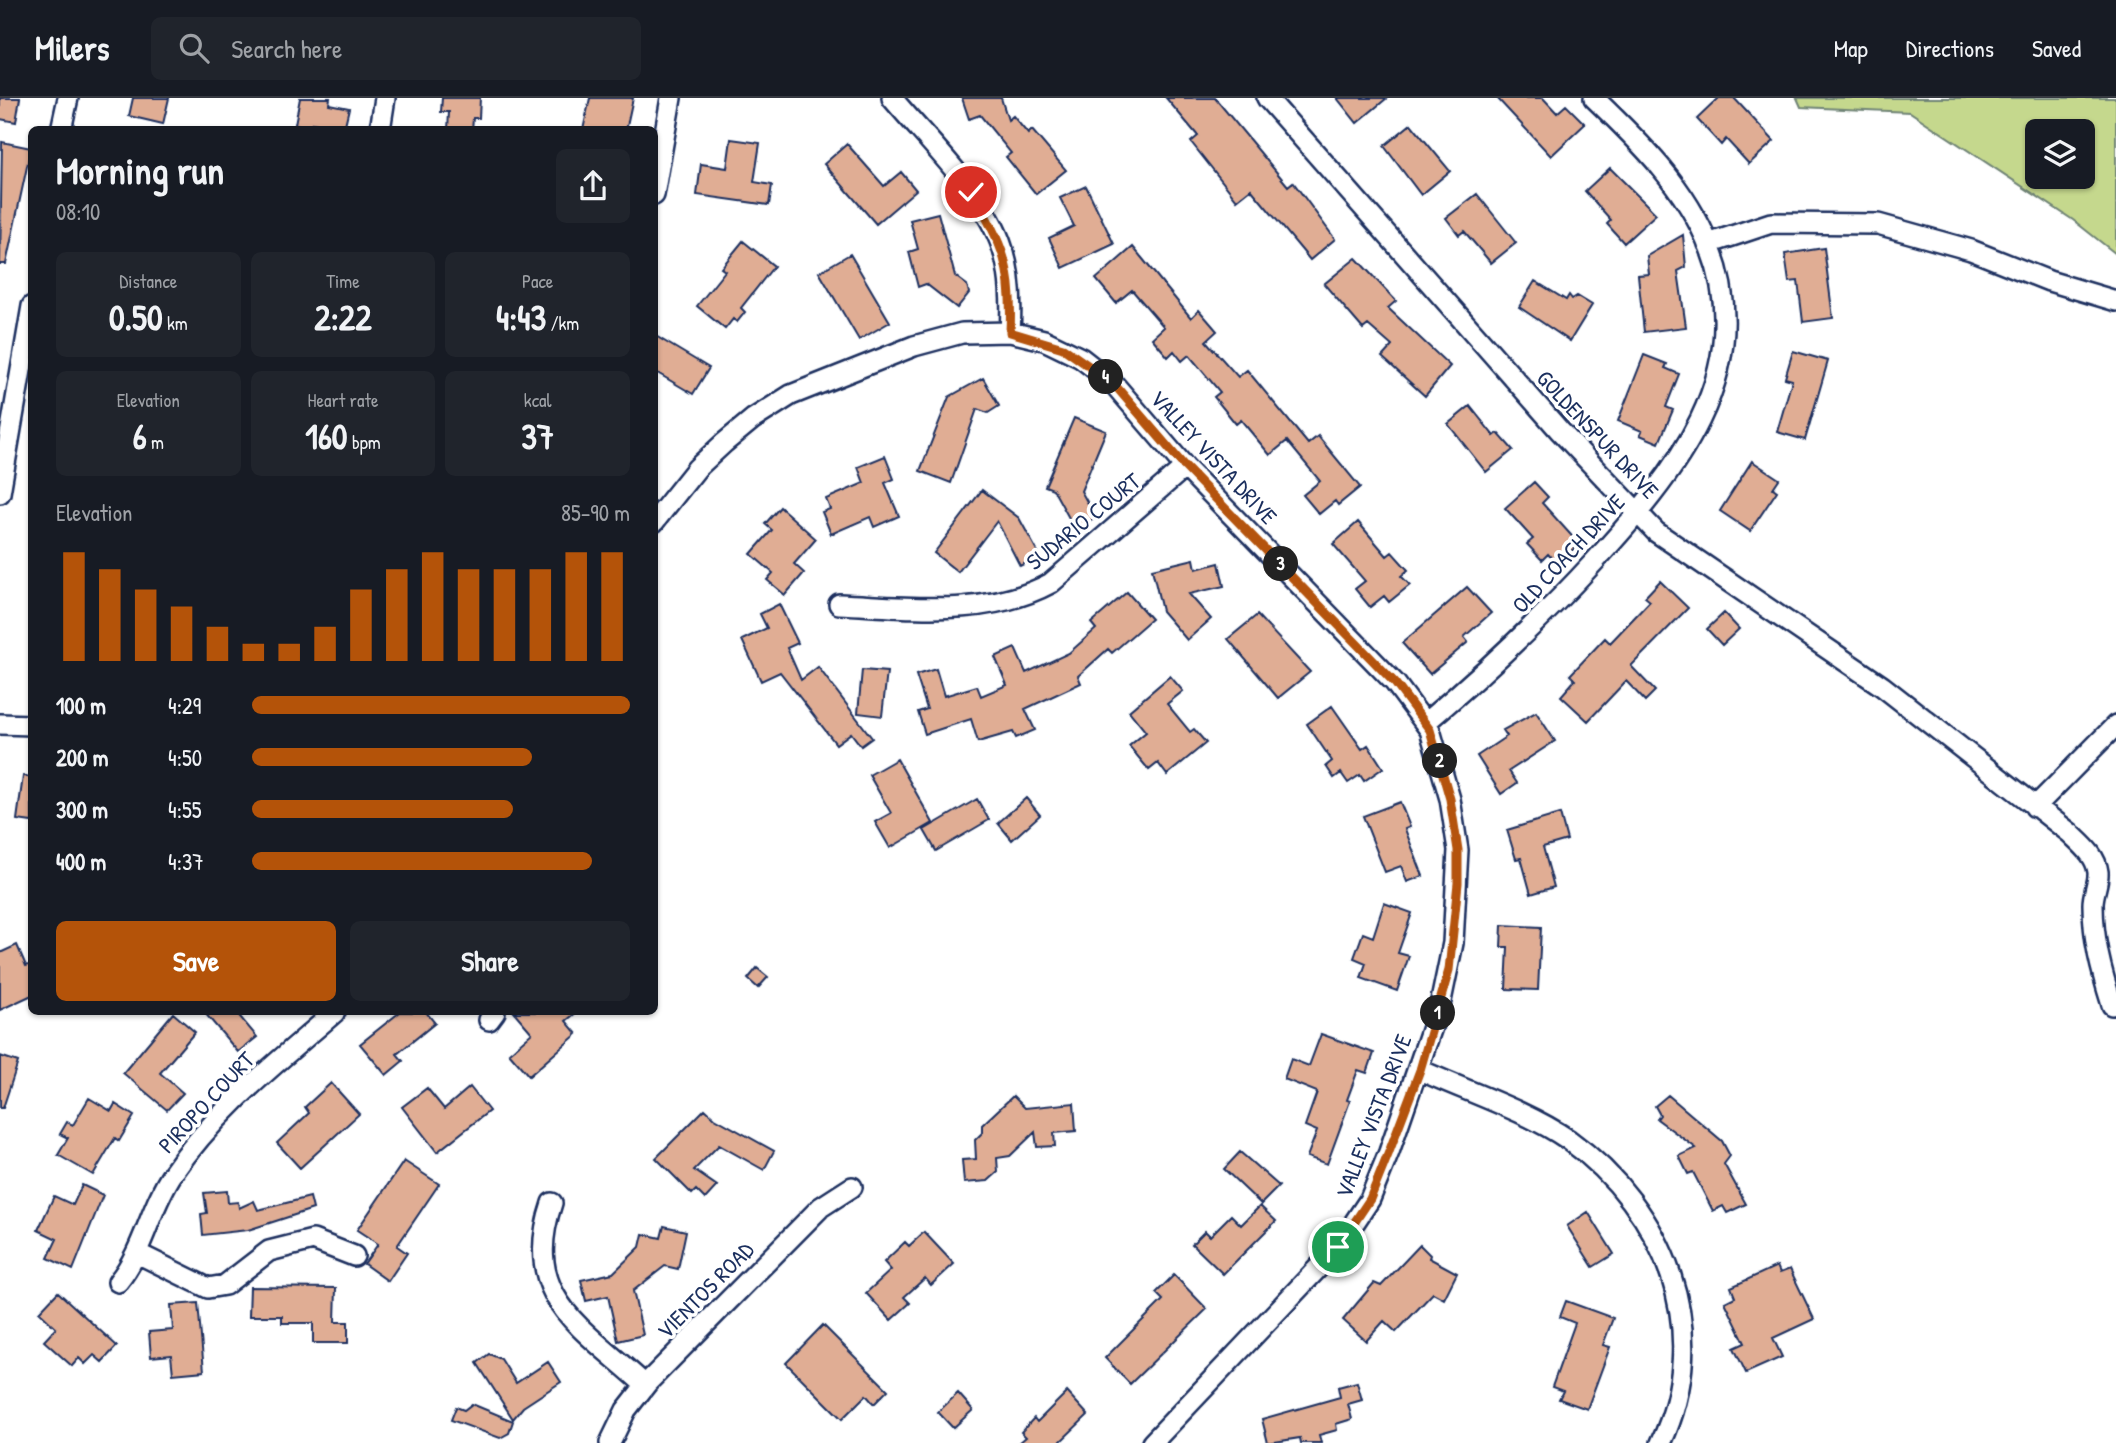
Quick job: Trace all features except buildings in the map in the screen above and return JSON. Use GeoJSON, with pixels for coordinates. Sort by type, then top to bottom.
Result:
{"type":"FeatureCollection","features":[{"type":"Feature","properties":{"kind":"street"},"geometry":{"type":"LineString","coordinates":[[62,126],[68,98]]}},
{"type":"Feature","properties":{"kind":"street"},"geometry":{"type":"LineString","coordinates":[[381,126],[386,98]]}},
{"type":"Feature","properties":{"kind":"street"},"geometry":{"type":"LineString","coordinates":[[658,172],[671,98]]}},
{"type":"Feature","properties":{"kind":"street"},"geometry":{"type":"LineString","coordinates":[[892,98],[971,192],[994,228],[1007,265],[1012,304],[1010,332]]}},
{"type":"Feature","properties":{"kind":"street","name":"GOLDENSPUR DRIVE"},"geometry":{"type":"LineString","coordinates":[[1267,98],[1560,430],[1639,514],[1674,546],[1882,686],[2092,855],[2098,873],[2093,898],[2093,930],[2097,959],[2112,1005]]}},
{"type":"Feature","properties":{"kind":"street","name":"OLD COACH DRIVE"},"geometry":{"type":"LineString","coordinates":[[1425,723],[1545,616],[1639,514],[1683,455],[1697,430],[1716,377],[1724,317],[1722,291],[1708,244],[1692,211],[1671,180],[1647,150],[1594,98]]}},
{"type":"Feature","properties":{"kind":"street"},"geometry":{"type":"LineString","coordinates":[[1708,244],[1771,223],[1878,224],[1971,250],[2049,281],[2116,301]]}},
{"type":"Feature","properties":{"kind":"street"},"geometry":{"type":"LineString","coordinates":[[0,493],[28,329]]}},
{"type":"Feature","properties":{"kind":"street","name":"VALLEY VISTA DRIVE"},"geometry":{"type":"LineString","coordinates":[[658,517],[697,468],[724,443],[753,419],[791,395],[828,378],[942,337],[962,333],[1010,332],[1063,348],[1097,370],[1127,398],[1185,467],[1395,683],[1425,723],[1450,799],[1458,850],[1458,883],[1449,970],[1420,1070],[1385,1164],[1361,1215],[1338,1247],[1288,1303],[1152,1443]]}},
{"type":"Feature","properties":{"kind":"street","name":"SUDARIO COURT"},"geometry":{"type":"LineString","coordinates":[[839,604],[947,608],[1000,604],[1027,596],[1051,583],[1185,467]]}},
{"type":"Feature","properties":{"kind":"street"},"geometry":{"type":"LineString","coordinates":[[0,724],[28,725]]}},
{"type":"Feature","properties":{"kind":"street"},"geometry":{"type":"LineString","coordinates":[[2035,807],[2116,725]]}},
{"type":"Feature","properties":{"kind":"street","name":"PIROPO COURT"},"geometry":{"type":"LineString","coordinates":[[118,1282],[137,1253],[157,1201],[188,1152],[245,1090],[332,1015]]}},
{"type":"Feature","properties":{"kind":"street"},"geometry":{"type":"LineString","coordinates":[[1420,1070],[1567,1139],[1607,1170],[1640,1210],[1664,1255],[1675,1291],[1682,1329],[1680,1380],[1663,1442]]}},
{"type":"Feature","properties":{"kind":"street","name":"VIENTOS ROAD"},"geometry":{"type":"LineString","coordinates":[[610,1443],[626,1410],[645,1385],[821,1207],[852,1187]]}},
{"type":"Feature","properties":{"kind":"street"},"geometry":{"type":"LineString","coordinates":[[552,1203],[542,1232],[541,1263],[549,1289],[564,1309],[645,1385]]}},
{"type":"Feature","properties":{"kind":"street"},"geometry":{"type":"LineString","coordinates":[[137,1253],[208,1288],[225,1284],[269,1251],[313,1241],[354,1256]]}},
{"type":"Feature","properties":{"kind":"green space"},"geometry":{"type":"Polygon","coordinates":[[[1797,98],[2116,98],[2116,254],[2073,220],[2026,189],[2095,189],[2095,119],[2025,119],[2025,188],[1910,112],[1801,107],[1797,98]]]}},
{"type":"Feature","properties":{"kind":"route"},"geometry":{"type":"LineString","coordinates":[[971,192],[994,228],[1004,252],[1012,304],[1010,332],[1044,340],[1063,348],[1081,358],[1113,383],[1185,467],[1337,620],[1395,683],[1430,730],[1450,799],[1458,850],[1458,883],[1449,970],[1420,1070],[1389,1152],[1370,1199],[1338,1247]]}}]}
